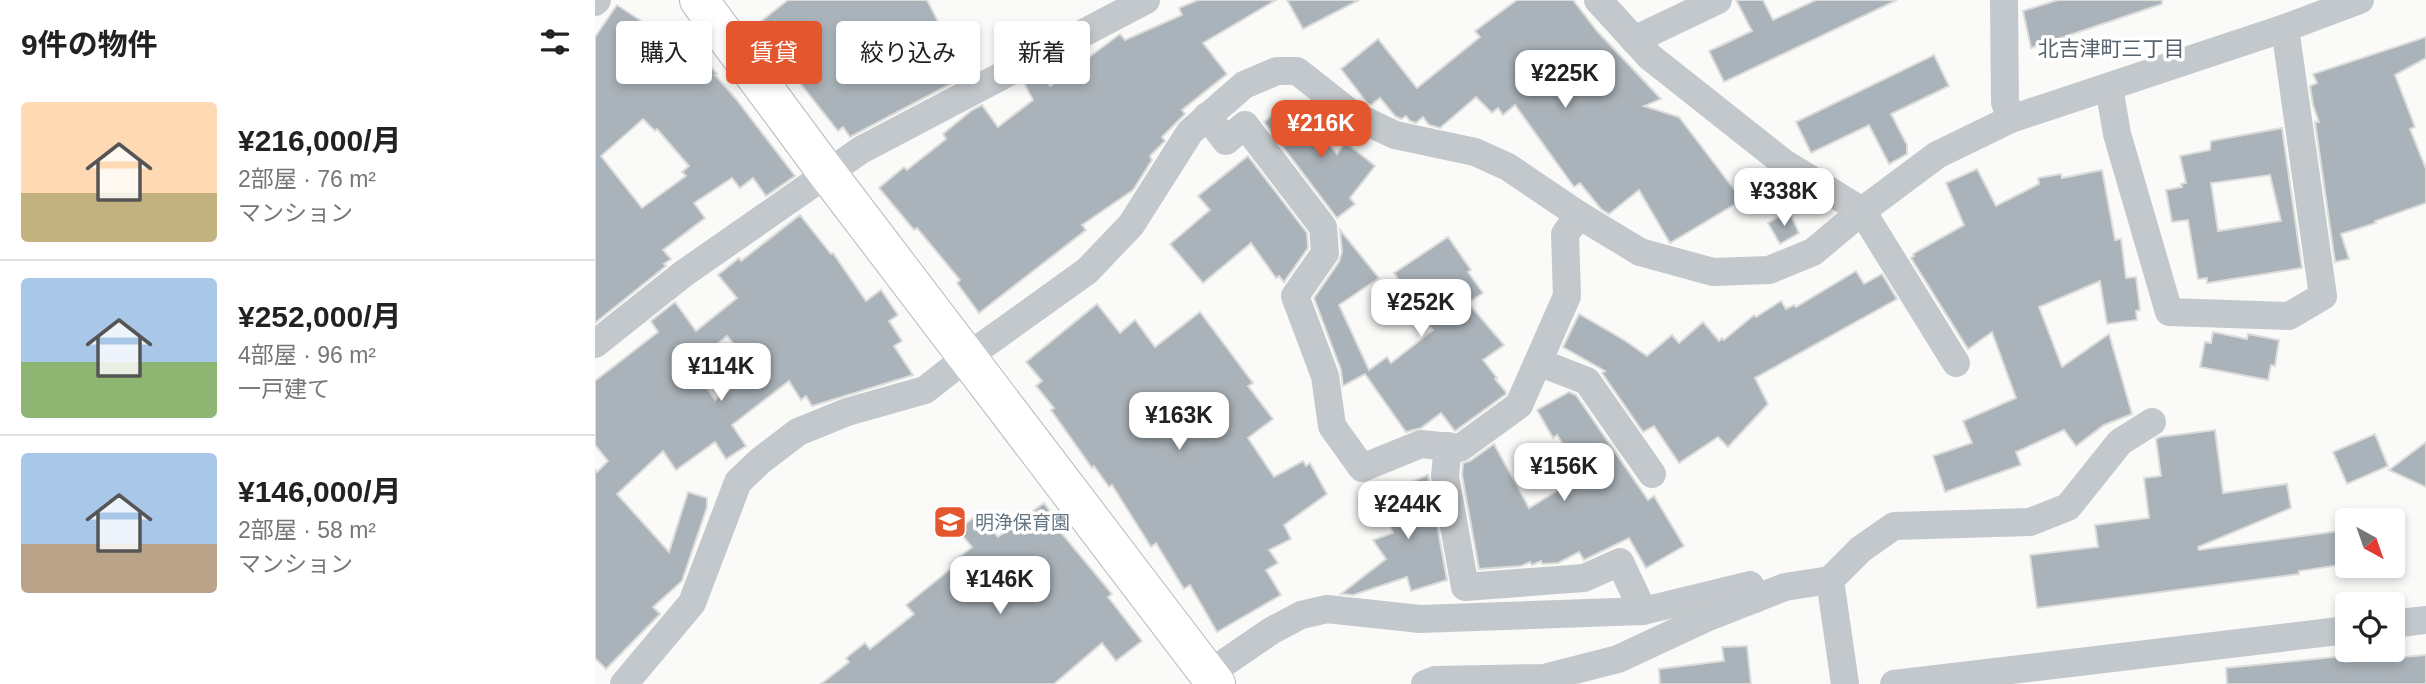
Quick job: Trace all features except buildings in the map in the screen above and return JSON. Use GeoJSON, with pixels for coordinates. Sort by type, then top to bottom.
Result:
{"type":"FeatureCollection","features":[{"type":"Feature","properties":{"kind":"street"},"geometry":{"type":"LineString","coordinates":[[699,0],[827,173],[1212,679],[1271,631],[1301,615],[1327,609],[1420,619],[1643,611],[1750,585],[1755,599]]}},
{"type":"Feature","properties":{"kind":"street"},"geometry":{"type":"LineString","coordinates":[[595,344],[683,274],[861,149],[1146,0]]}},
{"type":"Feature","properties":{"kind":"street"},"geometry":{"type":"LineString","coordinates":[[1598,0],[1650,57],[1784,163],[1862,211],[1956,363]]}},
{"type":"Feature","properties":{"kind":"street"},"geometry":{"type":"LineString","coordinates":[[1634,40],[1718,0]]}},
{"type":"Feature","properties":{"kind":"street"},"geometry":{"type":"LineString","coordinates":[[2004,0],[2005,103],[2011,119]]}},
{"type":"Feature","properties":{"kind":"street"},"geometry":{"type":"LineString","coordinates":[[624,684],[692,603],[738,482],[760,461],[798,432],[847,412],[925,390],[1087,271],[1131,225],[1190,132],[1244,85],[1277,71],[1297,71],[1353,115],[1395,135],[1475,152],[1508,167],[1640,252],[1713,272],[1769,270],[1814,252],[1862,211],[1937,155],[2011,119],[2285,29],[2360,0]]}},
{"type":"Feature","properties":{"kind":"street"},"geometry":{"type":"LineString","coordinates":[[2109,87],[2117,134],[2169,312],[2289,316],[2323,296],[2285,29]]}},
{"type":"Feature","properties":{"kind":"street"},"geometry":{"type":"LineString","coordinates":[[1207,116],[1226,141],[1245,125],[1323,227],[1325,253],[1294,296],[1325,376],[1332,426],[1362,468],[1421,444],[1460,448],[1520,405],[1567,296],[1565,234],[1579,215]]}},
{"type":"Feature","properties":{"kind":"street"},"geometry":{"type":"LineString","coordinates":[[1538,362],[1587,381],[1653,474]]}},
{"type":"Feature","properties":{"kind":"street"},"geometry":{"type":"LineString","coordinates":[[1426,684],[1435,680],[1543,678],[1618,659],[1706,618],[1785,587],[1830,580],[1861,549],[1894,526],[2030,522],[2068,507],[2120,442],[2152,422]]}},
{"type":"Feature","properties":{"kind":"street"},"geometry":{"type":"LineString","coordinates":[[1448,446],[1445,476],[1465,587],[1584,578],[1620,562],[1643,611]]}},
{"type":"Feature","properties":{"kind":"street"},"geometry":{"type":"LineString","coordinates":[[1830,580],[1845,684]]}},
{"type":"Feature","properties":{"kind":"street"},"geometry":{"type":"LineString","coordinates":[[2405,622],[2426,620]]}},
{"type":"Feature","properties":{"kind":"street"},"geometry":{"type":"LineString","coordinates":[[1894,684],[2335,631]]}},
{"type":"Feature","properties":{"kind":"place","name":"明浄保育園"},"geometry":{"type":"Point","coordinates":[950,522]}},
{"type":"Feature","properties":{"kind":"district","name":"北吉津町三丁目"},"geometry":{"type":"Point","coordinates":[2111,49]}}]}
